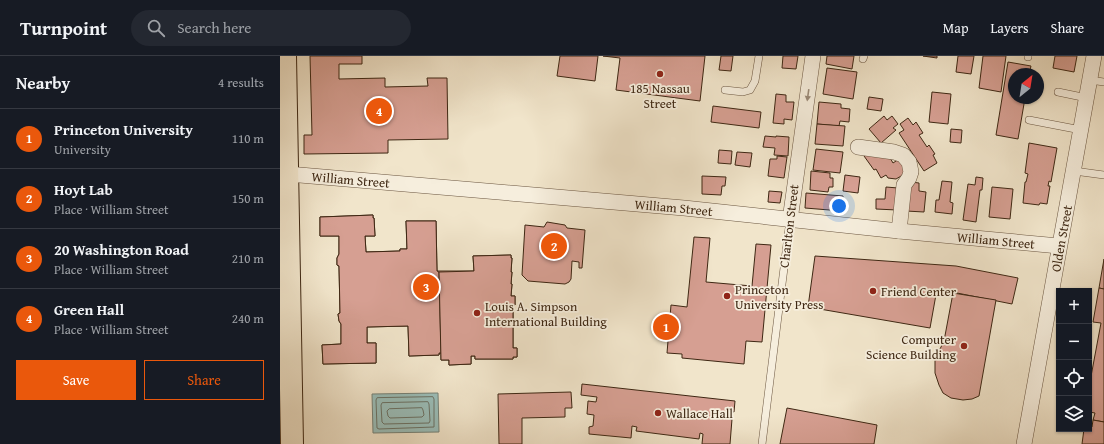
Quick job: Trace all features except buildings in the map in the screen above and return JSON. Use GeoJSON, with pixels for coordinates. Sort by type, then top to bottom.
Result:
{"type":"FeatureCollection","features":[{"type":"Feature","properties":{"kind":"main road"},"geometry":{"type":"LineString","coordinates":[[285,56],[292,444]]}},
{"type":"Feature","properties":{"kind":"street","name":"Charlton Street"},"geometry":{"type":"LineString","coordinates":[[790,220],[814,56]]}},
{"type":"Feature","properties":{"kind":"street","name":"Olden Street"},"geometry":{"type":"LineString","coordinates":[[1024,444],[1086,98],[1097,81],[1094,56]]}},
{"type":"Feature","properties":{"kind":"street"},"geometry":{"type":"LineString","coordinates":[[858,147],[894,152],[903,155],[909,162],[911,172],[910,178],[904,185],[898,232]]}},
{"type":"Feature","properties":{"kind":"street","name":"William Street"},"geometry":{"type":"LineString","coordinates":[[288,174],[684,208],[898,232],[1059,246]]}},
{"type":"Feature","properties":{"kind":"lane"},"geometry":{"type":"LineString","coordinates":[[724,90],[743,92],[750,90],[755,81],[758,56]]}},
{"type":"Feature","properties":{"kind":"lane"},"geometry":{"type":"LineString","coordinates":[[1058,92],[1086,98]]}},
{"type":"Feature","properties":{"kind":"lane"},"geometry":{"type":"LineString","coordinates":[[1029,120],[1081,130]]}},
{"type":"Feature","properties":{"kind":"lane"},"geometry":{"type":"LineString","coordinates":[[1074,171],[1104,175]]}},
{"type":"Feature","properties":{"kind":"lane","name":"Charlton Street"},"geometry":{"type":"LineString","coordinates":[[762,444],[790,220]]}},
{"type":"Feature","properties":{"kind":"water"},"geometry":{"type":"Polygon","coordinates":[[[438,393],[439,432],[373,433],[372,394],[438,393]]]}},
{"type":"Feature","properties":{"kind":"place","name":"185 Nassau Street"},"geometry":{"type":"Point","coordinates":[660,74]}},
{"type":"Feature","properties":{"kind":"place","name":"Green Hall"},"geometry":{"type":"Point","coordinates":[379,111]}},
{"type":"Feature","properties":{"kind":"place","name":"Hoyt Lab"},"geometry":{"type":"Point","coordinates":[554,246]}},
{"type":"Feature","properties":{"kind":"place","name":"20 Washington Road"},"geometry":{"type":"Point","coordinates":[426,287]}},
{"type":"Feature","properties":{"kind":"place","name":"Friend Center"},"geometry":{"type":"Point","coordinates":[873,291]}},
{"type":"Feature","properties":{"kind":"place","name":"Princeton University Press"},"geometry":{"type":"Point","coordinates":[727,296]}},
{"type":"Feature","properties":{"kind":"place","name":"Louis A. Simpson International Building"},"geometry":{"type":"Point","coordinates":[477,313]}},
{"type":"Feature","properties":{"kind":"place","name":"Princeton University"},"geometry":{"type":"Point","coordinates":[666,327]}},
{"type":"Feature","properties":{"kind":"place","name":"Computer Science Building"},"geometry":{"type":"Point","coordinates":[964,346]}},
{"type":"Feature","properties":{"kind":"place","name":"Wallace Hall"},"geometry":{"type":"Point","coordinates":[658,413]}}]}
